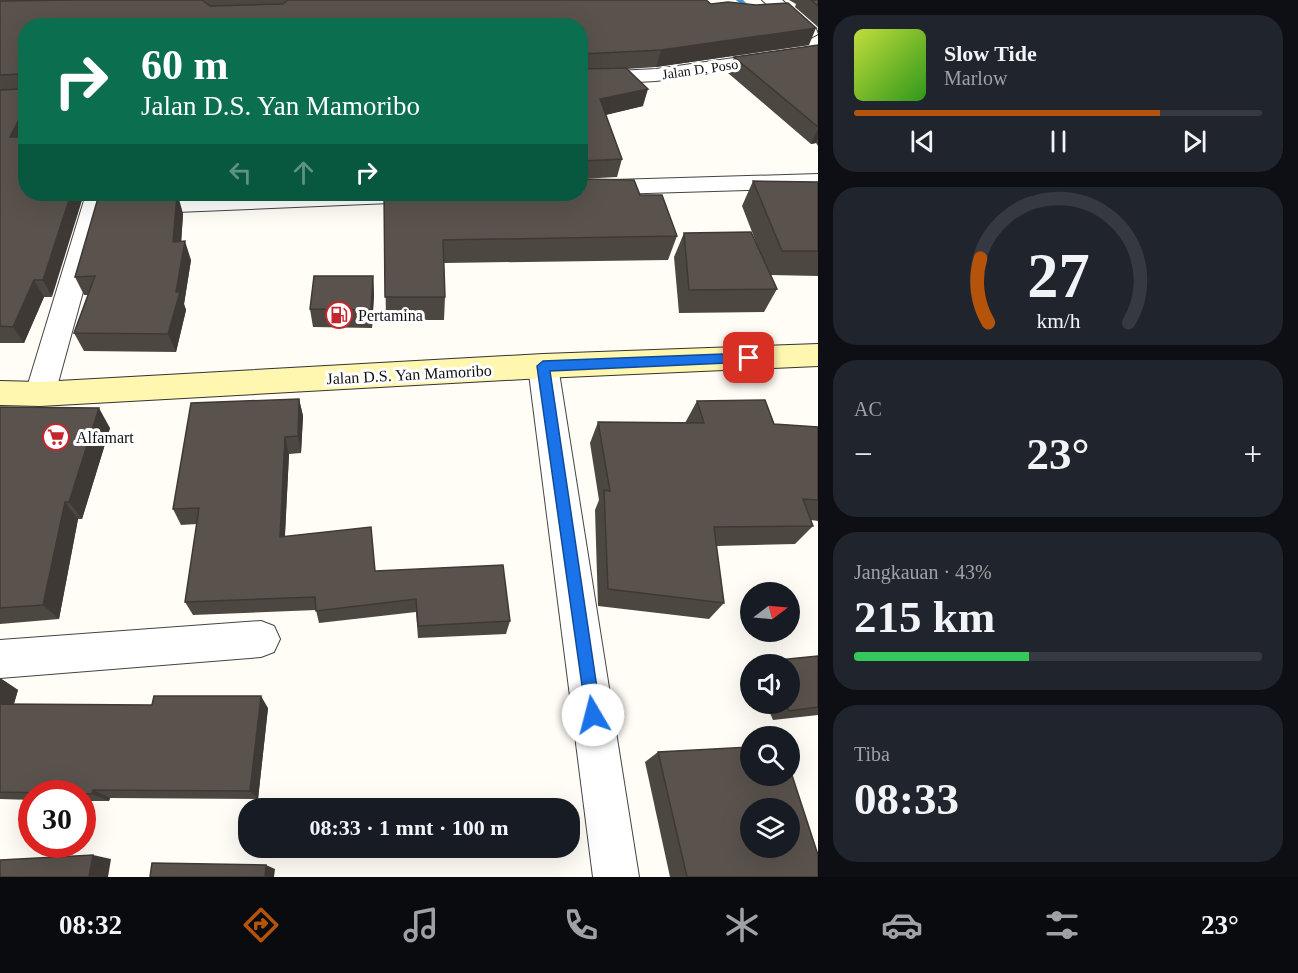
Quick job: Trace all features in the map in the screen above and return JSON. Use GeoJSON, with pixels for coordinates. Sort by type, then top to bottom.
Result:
{"type":"FeatureCollection","features":[{"type":"Feature","properties":{"kind":"street"},"geometry":{"type":"LineString","coordinates":[[771,0],[816,48]]}},
{"type":"Feature","properties":{"kind":"street","name":"Jalan D. Poso"},"geometry":{"type":"LineString","coordinates":[[588,79],[656,75],[790,56],[816,48]]}},
{"type":"Feature","properties":{"kind":"street"},"geometry":{"type":"LineString","coordinates":[[588,188],[818,181]]}},
{"type":"Feature","properties":{"kind":"street"},"geometry":{"type":"LineString","coordinates":[[40,394],[96,201]]}},
{"type":"Feature","properties":{"kind":"street","name":"Jalan D.S. Yan Mamoribo"},"geometry":{"type":"LineString","coordinates":[[0,393],[40,394],[543,366],[818,355]]}},
{"type":"Feature","properties":{"kind":"street"},"geometry":{"type":"LineString","coordinates":[[543,366],[616,877]]}},
{"type":"Feature","properties":{"kind":"street"},"geometry":{"type":"LineString","coordinates":[[0,659],[261,639]]}},
{"type":"Feature","properties":{"kind":"building"},"geometry":{"type":"Polygon","coordinates":[[[202,0],[210,6],[283,4],[288,0],[706,0],[711,4],[788,3],[816,28],[661,50],[588,54],[588,18],[18,18],[18,74],[0,75],[0,1],[202,0]]]}},
{"type":"Feature","properties":{"kind":"building"},"geometry":{"type":"Polygon","coordinates":[[[818,45],[818,127],[734,57],[818,45]]]}},
{"type":"Feature","properties":{"kind":"building"},"geometry":{"type":"Polygon","coordinates":[[[626,68],[648,89],[600,99],[622,159],[588,161],[588,69],[626,68]]]}},
{"type":"Feature","properties":{"kind":"building"},"geometry":{"type":"Polygon","coordinates":[[[18,89],[18,122],[10,137],[18,137],[18,201],[69,201],[43,280],[34,280],[13,327],[0,326],[0,90],[18,89]]]}},
{"type":"Feature","properties":{"kind":"building"},"geometry":{"type":"Polygon","coordinates":[[[588,179],[634,180],[640,195],[662,195],[677,236],[443,240],[445,297],[385,297],[384,201],[588,201],[588,179]]]}},
{"type":"Feature","properties":{"kind":"building"},"geometry":{"type":"Polygon","coordinates":[[[753,181],[818,182],[818,251],[782,251],[753,181]]]}},
{"type":"Feature","properties":{"kind":"building"},"geometry":{"type":"Polygon","coordinates":[[[97,201],[176,201],[173,242],[185,241],[176,292],[180,292],[168,334],[74,333],[95,276],[75,277],[97,201]]]}},
{"type":"Feature","properties":{"kind":"building"},"geometry":{"type":"Polygon","coordinates":[[[751,232],[777,289],[689,290],[684,233],[751,232]]]}},
{"type":"Feature","properties":{"kind":"building"},"geometry":{"type":"Polygon","coordinates":[[[314,276],[373,276],[371,310],[310,309],[314,276]]]}},
{"type":"Feature","properties":{"kind":"building"},"geometry":{"type":"Polygon","coordinates":[[[299,399],[298,436],[285,437],[280,537],[371,527],[375,571],[503,565],[510,621],[418,626],[416,599],[316,611],[315,597],[185,602],[199,508],[173,509],[191,403],[299,399]]]}},
{"type":"Feature","properties":{"kind":"building"},"geometry":{"type":"Polygon","coordinates":[[[765,400],[774,424],[818,427],[818,500],[803,499],[813,526],[714,527],[724,603],[608,589],[604,490],[610,491],[598,422],[704,423],[697,401],[765,400]]]}},
{"type":"Feature","properties":{"kind":"building"},"geometry":{"type":"Polygon","coordinates":[[[0,407],[99,408],[69,502],[65,502],[43,605],[0,608],[0,407]]]}},
{"type":"Feature","properties":{"kind":"building"},"geometry":{"type":"Polygon","coordinates":[[[818,656],[818,707],[800,709],[800,658],[818,656]]]}},
{"type":"Feature","properties":{"kind":"building"},"geometry":{"type":"Polygon","coordinates":[[[154,696],[261,696],[250,791],[96,790],[96,780],[18,780],[18,792],[0,792],[0,704],[152,705],[154,696]]]}},
{"type":"Feature","properties":{"kind":"building"},"geometry":{"type":"Polygon","coordinates":[[[740,748],[740,786],[796,786],[799,798],[740,798],[740,858],[800,858],[800,800],[818,855],[818,877],[687,877],[658,752],[740,748]]]}},
{"type":"Feature","properties":{"kind":"building"},"geometry":{"type":"Polygon","coordinates":[[[92,858],[89,877],[0,877],[0,860],[92,858]]]}},
{"type":"Feature","properties":{"kind":"building"},"geometry":{"type":"Polygon","coordinates":[[[152,863],[266,865],[265,877],[150,877],[152,863]]]}},
{"type":"Feature","properties":{"kind":"waterway"},"geometry":{"type":"LineString","coordinates":[[739,0],[755,14]]}},
{"type":"Feature","properties":{"kind":"place","name":"Pertamina"},"geometry":{"type":"Point","coordinates":[339,315]}},
{"type":"Feature","properties":{"kind":"place","name":"Alfamart"},"geometry":{"type":"Point","coordinates":[56,437]}},
{"type":"Feature","properties":{"kind":"route"},"geometry":{"type":"LineString","coordinates":[[593,715],[543,366],[749,358]]}}]}
